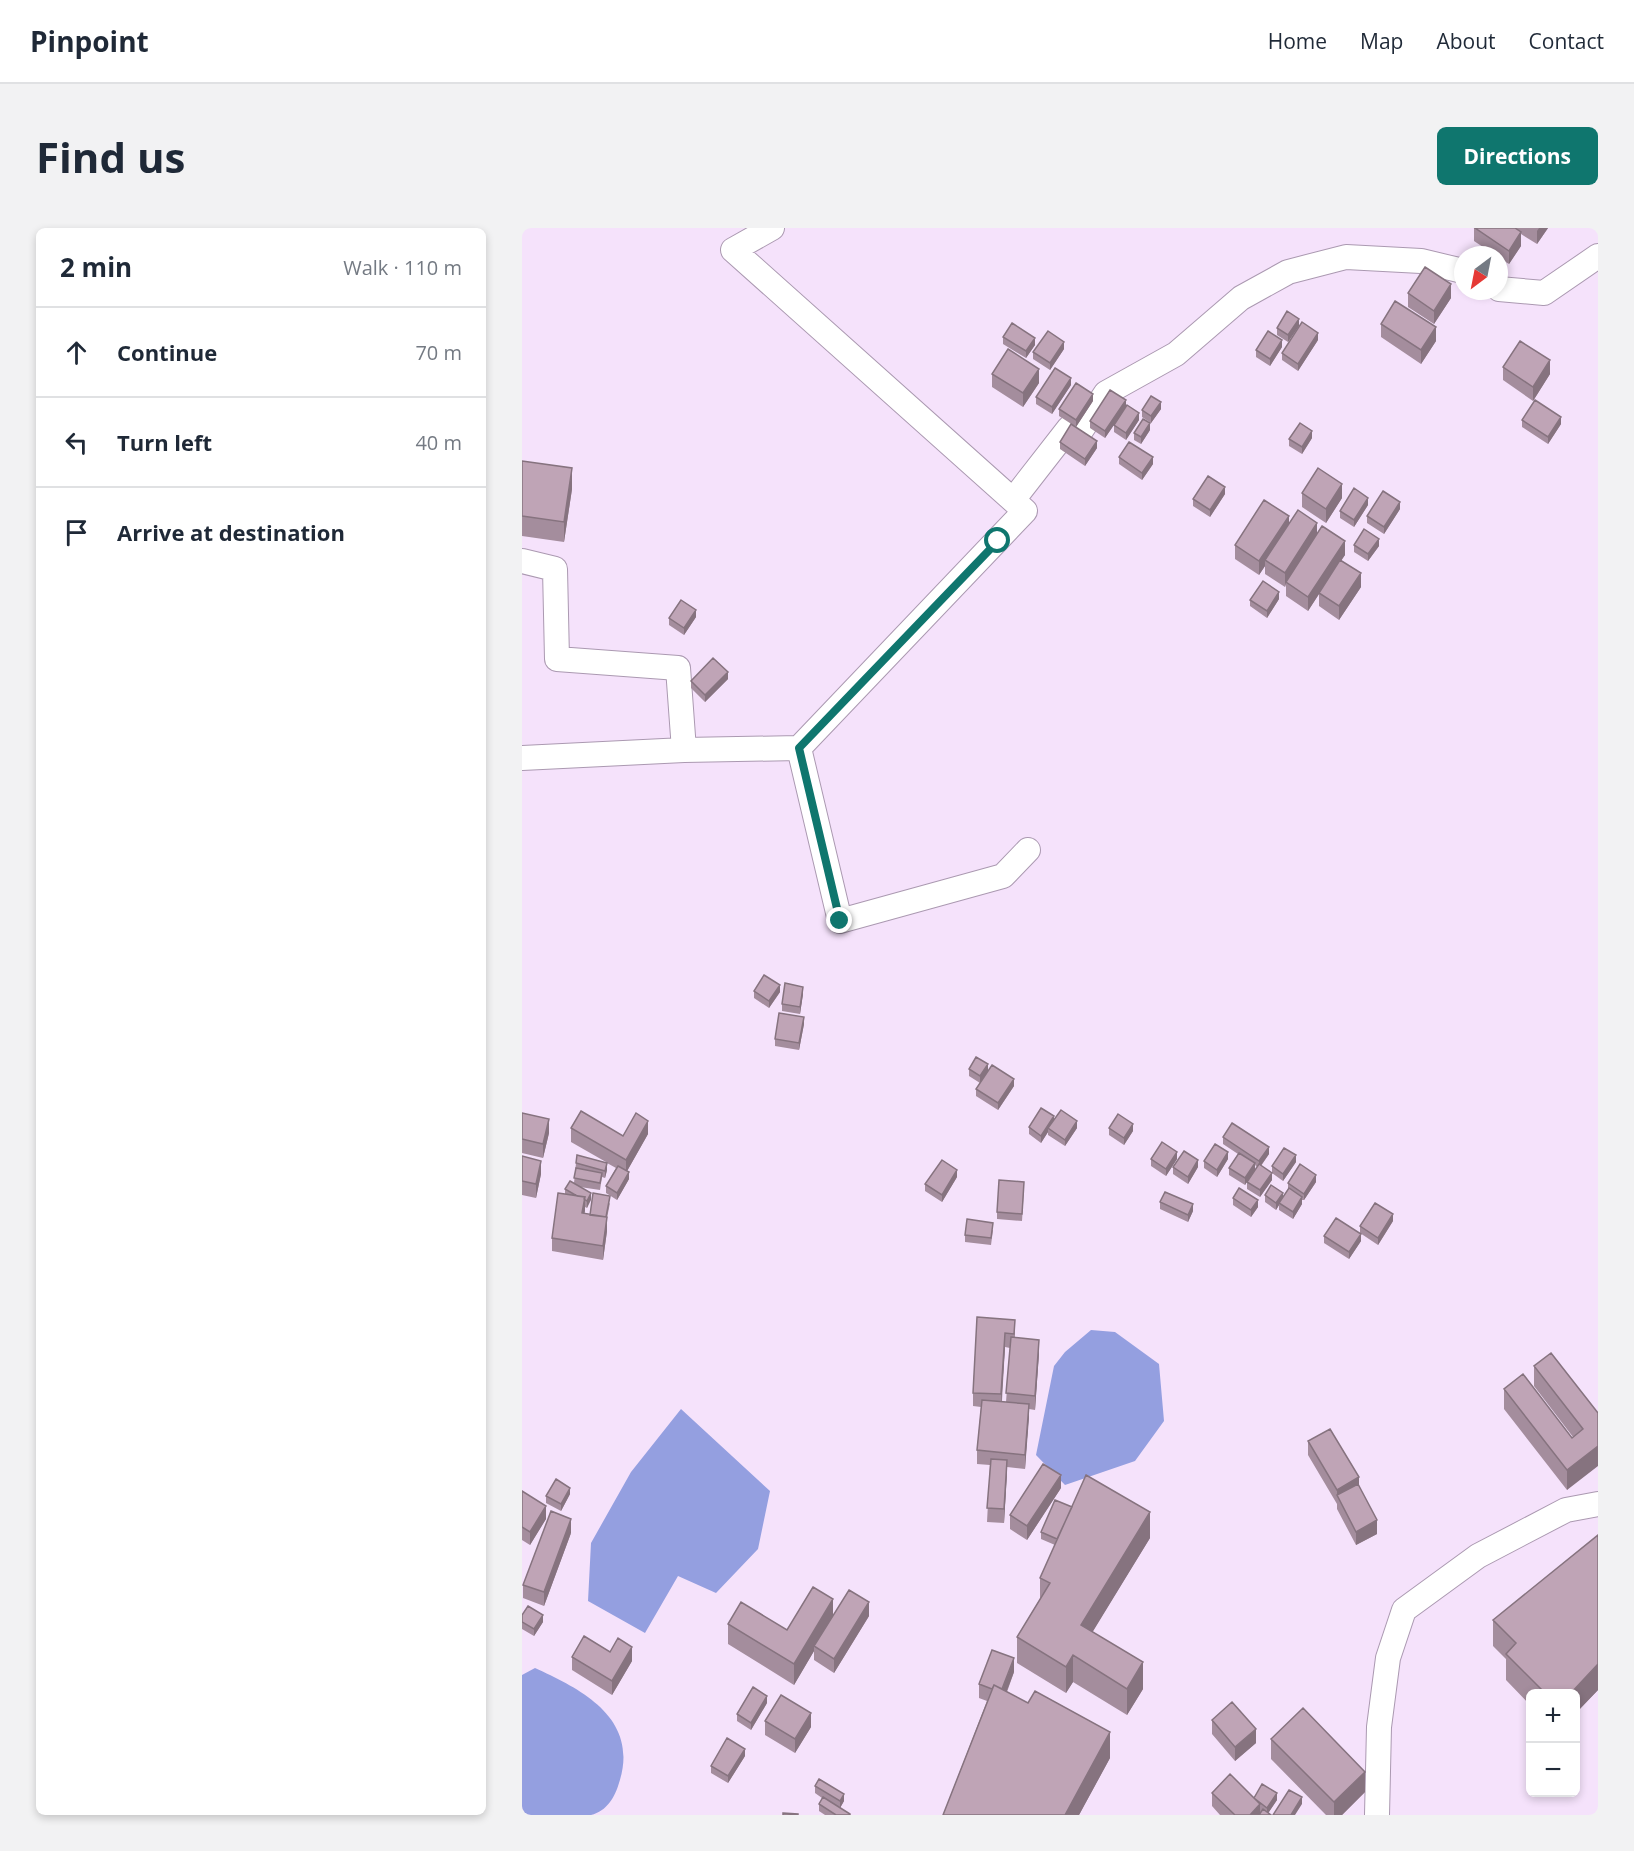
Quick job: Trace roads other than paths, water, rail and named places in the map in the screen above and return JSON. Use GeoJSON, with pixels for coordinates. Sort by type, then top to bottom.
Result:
{"type":"FeatureCollection","features":[{"type":"Feature","properties":{"kind":"street"},"geometry":{"type":"LineString","coordinates":[[522,758],[684,750],[799,748],[1025,511],[733,250],[772,228]]}},
{"type":"Feature","properties":{"kind":"street"},"geometry":{"type":"LineString","coordinates":[[1508,290],[1544,293],[1598,256]]}},
{"type":"Feature","properties":{"kind":"street"},"geometry":{"type":"LineString","coordinates":[[1013,500],[1069,428],[1080,432],[1106,393],[1176,354],[1240,298],[1288,272],[1346,257],[1421,261],[1454,269]]}},
{"type":"Feature","properties":{"kind":"street"},"geometry":{"type":"LineString","coordinates":[[522,561],[555,569],[557,659],[678,668],[684,750]]}},
{"type":"Feature","properties":{"kind":"street"},"geometry":{"type":"LineString","coordinates":[[799,748],[840,921],[1003,876],[1028,849]]}},
{"type":"Feature","properties":{"kind":"street"},"geometry":{"type":"LineString","coordinates":[[1377,1815],[1379,1727],[1388,1658],[1404,1610],[1478,1556],[1566,1510],[1598,1504]]}},
{"type":"Feature","properties":{"kind":"water"},"geometry":{"type":"Polygon","coordinates":[[[1091,1330],[1115,1332],[1159,1364],[1164,1421],[1135,1461],[1065,1485],[1036,1455],[1054,1366],[1065,1352],[1091,1330]]]}},
{"type":"Feature","properties":{"kind":"water"},"geometry":{"type":"Polygon","coordinates":[[[681,1409],[770,1491],[758,1549],[716,1593],[678,1576],[645,1633],[588,1601],[591,1543],[631,1472],[681,1409]]]}},
{"type":"Feature","properties":{"kind":"water"},"geometry":{"type":"Polygon","coordinates":[[[535,1668],[588,1697],[614,1724],[621,1741],[623,1761],[619,1783],[610,1803],[597,1813],[591,1815],[522,1815],[522,1675],[535,1668]]]}}]}
